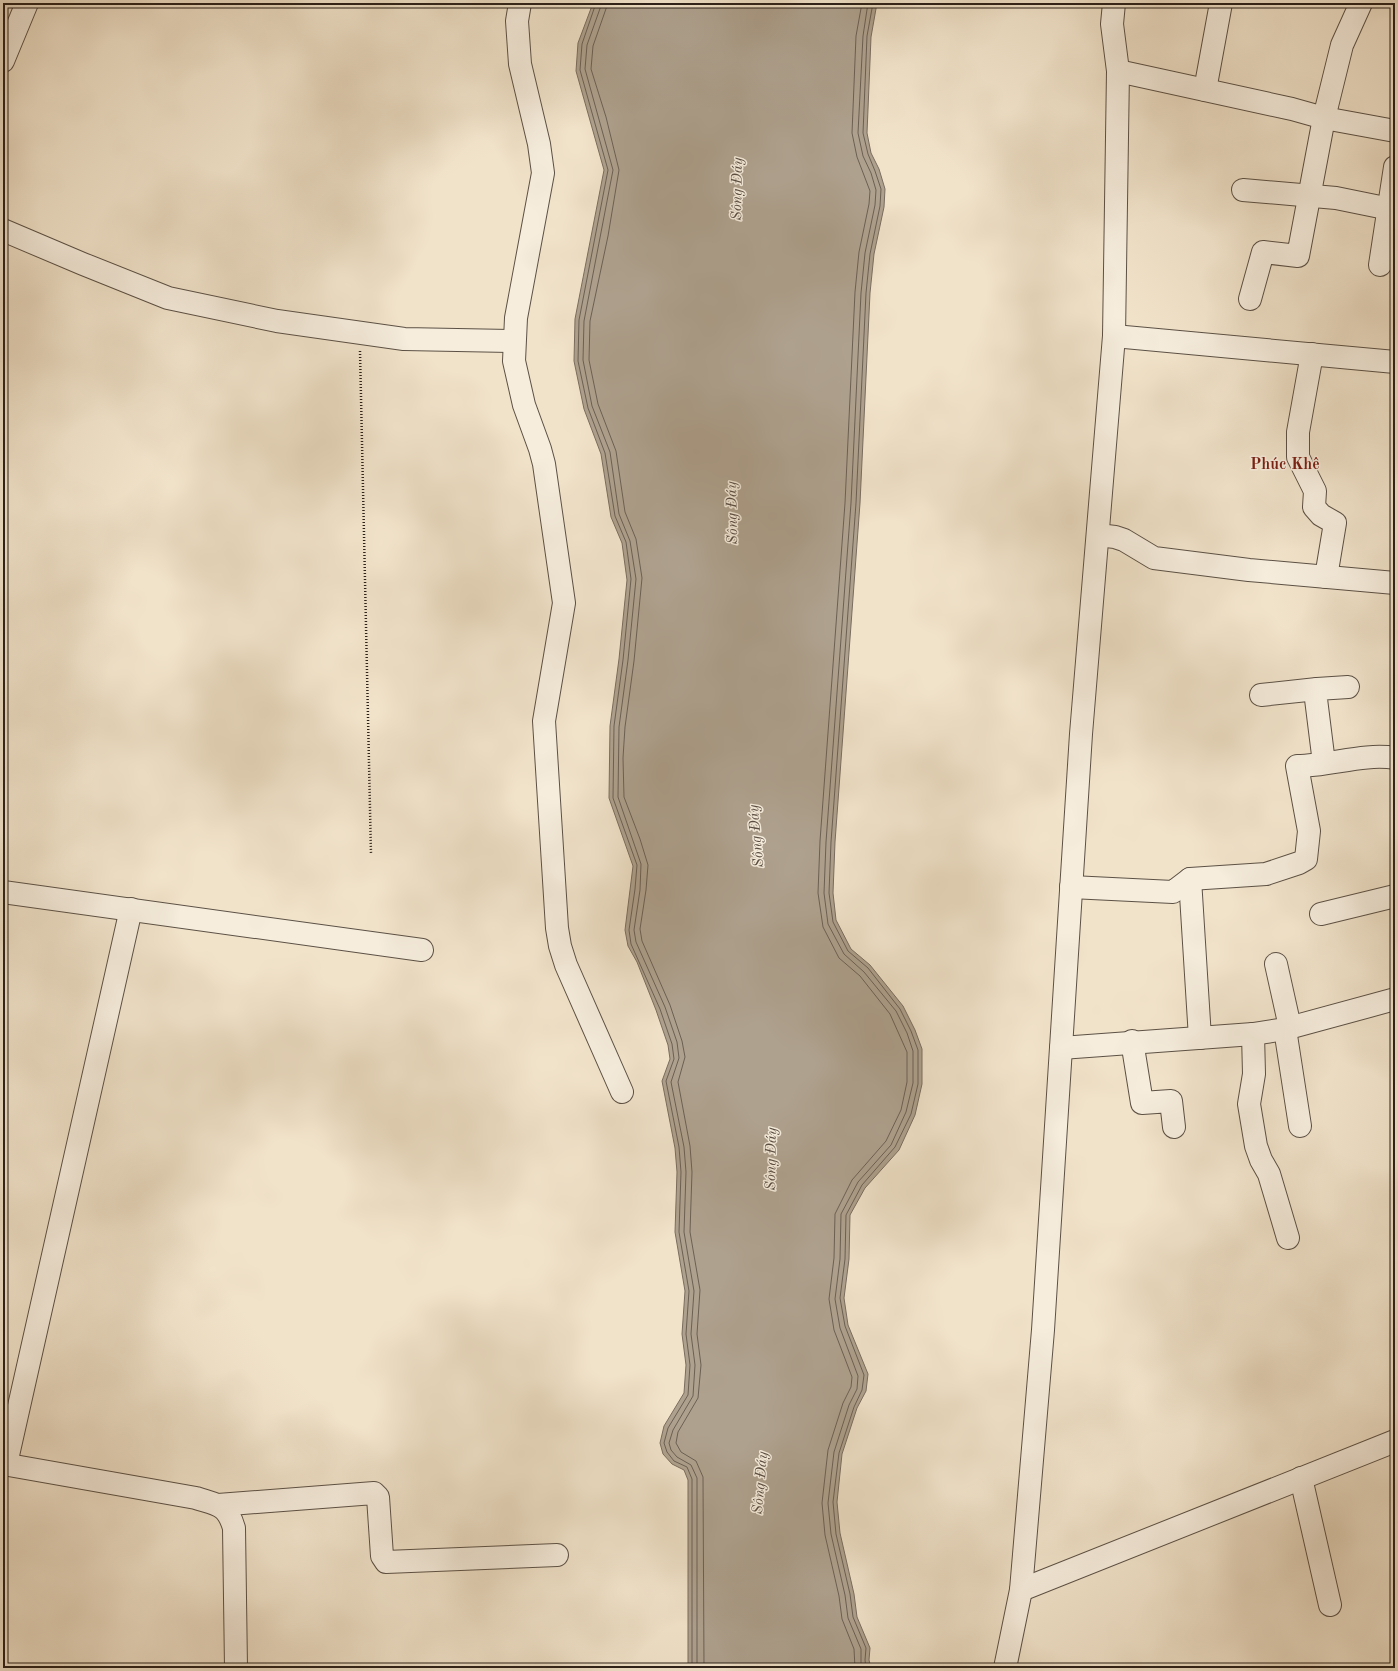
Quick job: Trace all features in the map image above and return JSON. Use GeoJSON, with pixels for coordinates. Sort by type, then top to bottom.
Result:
{"type":"FeatureCollection","features":[{"type":"Feature","properties":{"kind":"street"},"geometry":{"type":"LineString","coordinates":[[3,61],[27,3]]}},
{"type":"Feature","properties":{"kind":"street"},"geometry":{"type":"LineString","coordinates":[[520,3],[517,21],[520,64],[539,144],[543,173],[516,318],[514,361],[517,380],[524,405],[540,448],[544,464],[564,603],[544,722],[557,928],[560,946],[566,965],[622,1092]]}},
{"type":"Feature","properties":{"kind":"street"},"geometry":{"type":"LineString","coordinates":[[1005,1668],[1021,1590],[1043,1330],[1081,734],[1114,336],[1118,71],[1112,24],[1114,3]]}},
{"type":"Feature","properties":{"kind":"street"},"geometry":{"type":"LineString","coordinates":[[1205,90],[1221,3]]}},
{"type":"Feature","properties":{"kind":"street"},"geometry":{"type":"LineString","coordinates":[[1250,299],[1263,252],[1298,256],[1324,118],[1342,45],[1360,3]]}},
{"type":"Feature","properties":{"kind":"street"},"geometry":{"type":"LineString","coordinates":[[1118,71],[1292,108],[1324,118],[1395,131]]}},
{"type":"Feature","properties":{"kind":"street"},"geometry":{"type":"LineString","coordinates":[[1380,266],[1390,209],[1395,167]]}},
{"type":"Feature","properties":{"kind":"street"},"geometry":{"type":"LineString","coordinates":[[1243,190],[1336,198],[1390,209]]}},
{"type":"Feature","properties":{"kind":"street"},"geometry":{"type":"LineString","coordinates":[[3,230],[168,298],[278,321],[404,338],[514,341]]}},
{"type":"Feature","properties":{"kind":"street"},"geometry":{"type":"LineString","coordinates":[[1114,336],[1395,362]]}},
{"type":"Feature","properties":{"kind":"street"},"geometry":{"type":"LineString","coordinates":[[1312,354],[1298,432],[1298,457],[1315,491],[1314,507],[1321,515],[1335,523],[1326,577]]}},
{"type":"Feature","properties":{"kind":"street"},"geometry":{"type":"LineString","coordinates":[[1098,535],[1115,537],[1124,540],[1154,558],[1249,570],[1395,583]]}},
{"type":"Feature","properties":{"kind":"street"},"geometry":{"type":"LineString","coordinates":[[1261,695],[1348,687]]}},
{"type":"Feature","properties":{"kind":"street"},"geometry":{"type":"LineString","coordinates":[[1317,689],[1316,699],[1324,763]]}},
{"type":"Feature","properties":{"kind":"street"},"geometry":{"type":"LineString","coordinates":[[1071,888],[1173,892],[1190,879],[1266,874],[1299,863],[1306,859],[1309,831],[1297,766],[1312,766],[1324,763],[1355,761],[1379,756],[1395,758]]}},
{"type":"Feature","properties":{"kind":"street"},"geometry":{"type":"LineString","coordinates":[[1190,879],[1200,1038]]}},
{"type":"Feature","properties":{"kind":"street"},"geometry":{"type":"LineString","coordinates":[[3,892],[422,950]]}},
{"type":"Feature","properties":{"kind":"street"},"geometry":{"type":"LineString","coordinates":[[1322,914],[1395,896]]}},
{"type":"Feature","properties":{"kind":"street"},"geometry":{"type":"LineString","coordinates":[[131,909],[5,1464],[196,1498],[218,1505],[374,1493],[378,1497],[382,1556],[384,1561],[557,1555]]}},
{"type":"Feature","properties":{"kind":"street"},"geometry":{"type":"LineString","coordinates":[[1276,964],[1288,1028],[1300,1126]]}},
{"type":"Feature","properties":{"kind":"street"},"geometry":{"type":"LineString","coordinates":[[1061,1048],[1132,1041],[1253,1034],[1288,1028],[1395,999]]}},
{"type":"Feature","properties":{"kind":"street"},"geometry":{"type":"LineString","coordinates":[[1253,1034],[1254,1074],[1249,1104],[1256,1146],[1261,1160],[1269,1174],[1288,1238]]}},
{"type":"Feature","properties":{"kind":"street"},"geometry":{"type":"LineString","coordinates":[[1132,1041],[1142,1103],[1171,1101],[1174,1127]]}},
{"type":"Feature","properties":{"kind":"street"},"geometry":{"type":"LineString","coordinates":[[1021,1590],[1395,1441]]}},
{"type":"Feature","properties":{"kind":"street"},"geometry":{"type":"LineString","coordinates":[[1301,1478],[1330,1605]]}},
{"type":"Feature","properties":{"kind":"street"},"geometry":{"type":"LineString","coordinates":[[218,1505],[230,1515],[234,1528],[236,1668]]}},
{"type":"Feature","properties":{"kind":"path"},"geometry":{"type":"LineString","coordinates":[[359,332],[371,854]]}},
{"type":"Feature","properties":{"kind":"water","name":"Sông Đáy"},"geometry":{"type":"Polygon","coordinates":[[[593,3],[877,3],[871,37],[867,133],[871,153],[879,169],[885,189],[884,207],[874,254],[870,293],[860,503],[835,842],[833,893],[836,920],[851,949],[870,965],[903,1006],[915,1030],[922,1049],[922,1084],[915,1115],[899,1150],[865,1188],[850,1215],[849,1259],[844,1298],[848,1325],[868,1374],[866,1391],[857,1408],[842,1454],[837,1502],[840,1533],[854,1594],[857,1617],[870,1648],[869,1660],[871,1668],[688,1668],[688,1480],[684,1470],[672,1464],[663,1454],[660,1443],[664,1426],[684,1393],[686,1365],[682,1334],[685,1291],[675,1232],[677,1172],[675,1148],[662,1081],[670,1059],[668,1045],[656,1010],[637,962],[628,946],[625,930],[633,866],[609,798],[610,726],[627,580],[622,543],[611,517],[601,454],[584,409],[574,361],[575,319],[604,170],[576,71],[578,43],[593,3]]]}},
{"type":"Feature","properties":{"kind":"district","name":"Phúc Khê"},"geometry":{"type":"Point","coordinates":[1285,465]}}]}
